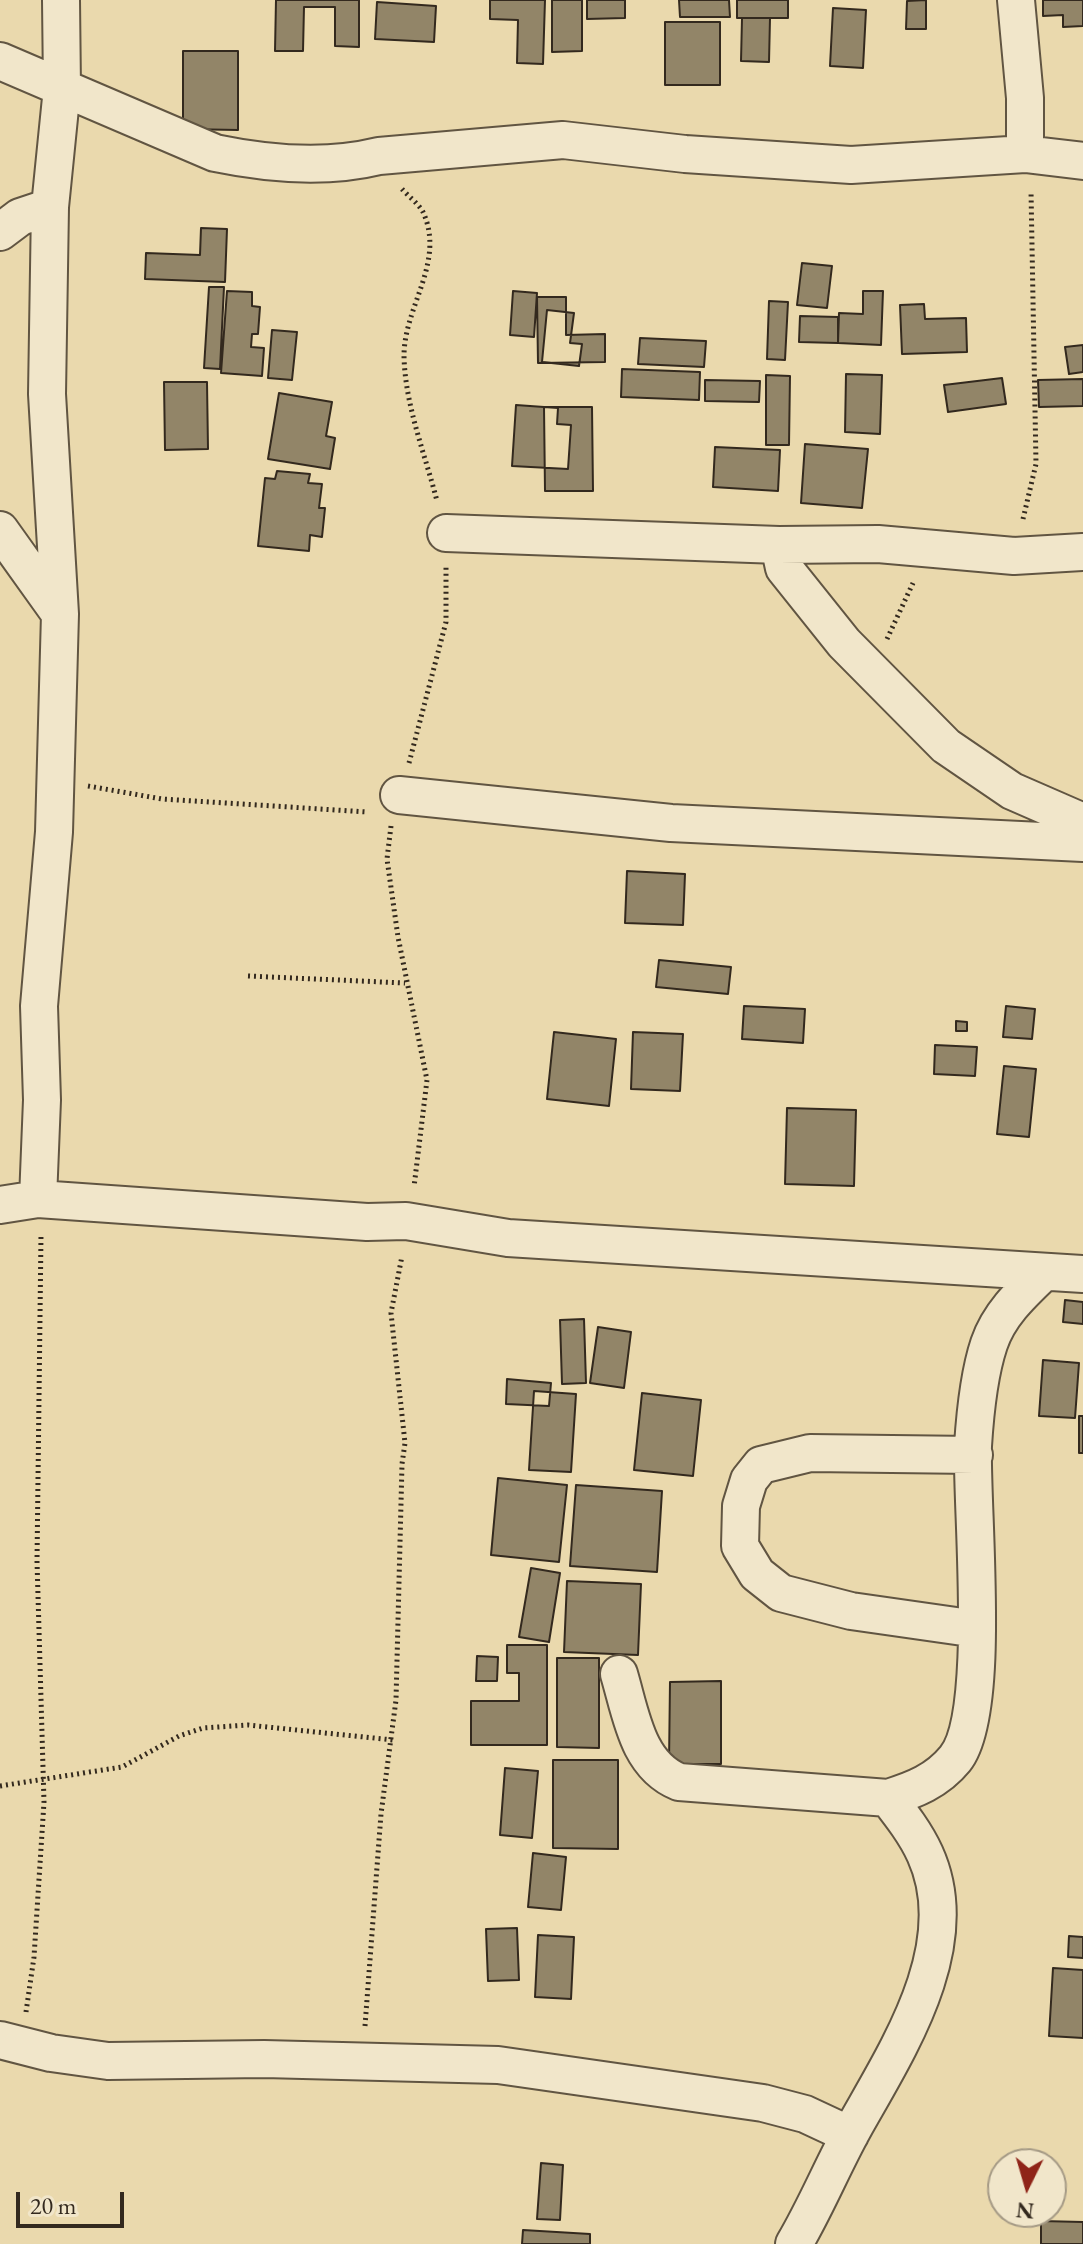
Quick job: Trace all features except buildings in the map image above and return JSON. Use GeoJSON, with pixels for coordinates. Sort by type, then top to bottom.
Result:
{"type":"FeatureCollection","features":[{"type":"Feature","properties":{"kind":"street"},"geometry":{"type":"LineString","coordinates":[[38,1199],[42,1100],[39,1006],[56,780],[60,614],[47,394],[50,207],[62,88],[61,0]]}},
{"type":"Feature","properties":{"kind":"street"},"geometry":{"type":"LineString","coordinates":[[1016,0],[1025,98],[1025,154]]}},
{"type":"Feature","properties":{"kind":"street"},"geometry":{"type":"LineString","coordinates":[[0,61],[215,153],[293,164],[354,162],[379,156],[563,140],[685,154],[851,165],[1025,154],[1083,161]]}},
{"type":"Feature","properties":{"kind":"street"},"geometry":{"type":"LineString","coordinates":[[0,232],[20,217],[50,207]]}},
{"type":"Feature","properties":{"kind":"street"},"geometry":{"type":"LineString","coordinates":[[0,530],[60,614]]}},
{"type":"Feature","properties":{"kind":"street"},"geometry":{"type":"LineString","coordinates":[[446,533],[779,545],[878,544],[1014,556],[1083,552]]}},
{"type":"Feature","properties":{"kind":"street"},"geometry":{"type":"LineString","coordinates":[[779,545],[784,568],[872,673],[946,746],[1012,791],[1083,822]]}},
{"type":"Feature","properties":{"kind":"street"},"geometry":{"type":"LineString","coordinates":[[396,804],[671,823],[1083,843]]}},
{"type":"Feature","properties":{"kind":"street"},"geometry":{"type":"LineString","coordinates":[[0,1205],[38,1199],[367,1222],[406,1221],[508,1238],[1083,1274]]}},
{"type":"Feature","properties":{"kind":"street"},"geometry":{"type":"LineString","coordinates":[[619,1674],[646,1755],[664,1776],[679,1782],[888,1798],[921,1788],[956,1757],[964,1741],[971,1700],[977,1629],[974,1455],[989,1343],[1015,1299],[1044,1272]]}},
{"type":"Feature","properties":{"kind":"street"},"geometry":{"type":"LineString","coordinates":[[974,1455],[810,1453],[761,1465],[749,1480],[741,1506],[740,1546],[757,1574],[781,1593],[851,1611],[977,1629]]}},
{"type":"Feature","properties":{"kind":"street"},"geometry":{"type":"LineString","coordinates":[[794,2244],[906,2028],[928,1973],[937,1934],[936,1895],[927,1857],[888,1798]]}},
{"type":"Feature","properties":{"kind":"street"},"geometry":{"type":"LineString","coordinates":[[11,2042],[51,2053],[108,2061],[264,2059],[498,2065],[686,2089],[805,2114],[850,2135]]}},
{"type":"Feature","properties":{"kind":"path"},"geometry":{"type":"LineString","coordinates":[[1014,556],[1036,464],[1033,222],[1025,154]]}},
{"type":"Feature","properties":{"kind":"path"},"geometry":{"type":"LineString","coordinates":[[363,2063],[381,1814],[393,1740],[405,1443],[391,1313],[419,1164],[427,1080],[405,983],[387,859],[396,804],[449,602],[446,533],[407,389],[404,356],[406,325],[427,277],[430,246],[422,211],[379,156]]}},
{"type":"Feature","properties":{"kind":"path"},"geometry":{"type":"LineString","coordinates":[[872,673],[917,575],[925,549]]}},
{"type":"Feature","properties":{"kind":"path"},"geometry":{"type":"LineString","coordinates":[[56,780],[162,799],[396,804]]}},
{"type":"Feature","properties":{"kind":"path"},"geometry":{"type":"LineString","coordinates":[[248,976],[405,983]]}},
{"type":"Feature","properties":{"kind":"path"},"geometry":{"type":"LineString","coordinates":[[11,2042],[34,1957],[44,1782],[37,1561],[42,1256],[38,1199]]}},
{"type":"Feature","properties":{"kind":"path"},"geometry":{"type":"LineString","coordinates":[[0,1786],[44,1782],[122,1767],[179,1736],[203,1728],[248,1725],[393,1740]]}}]}
